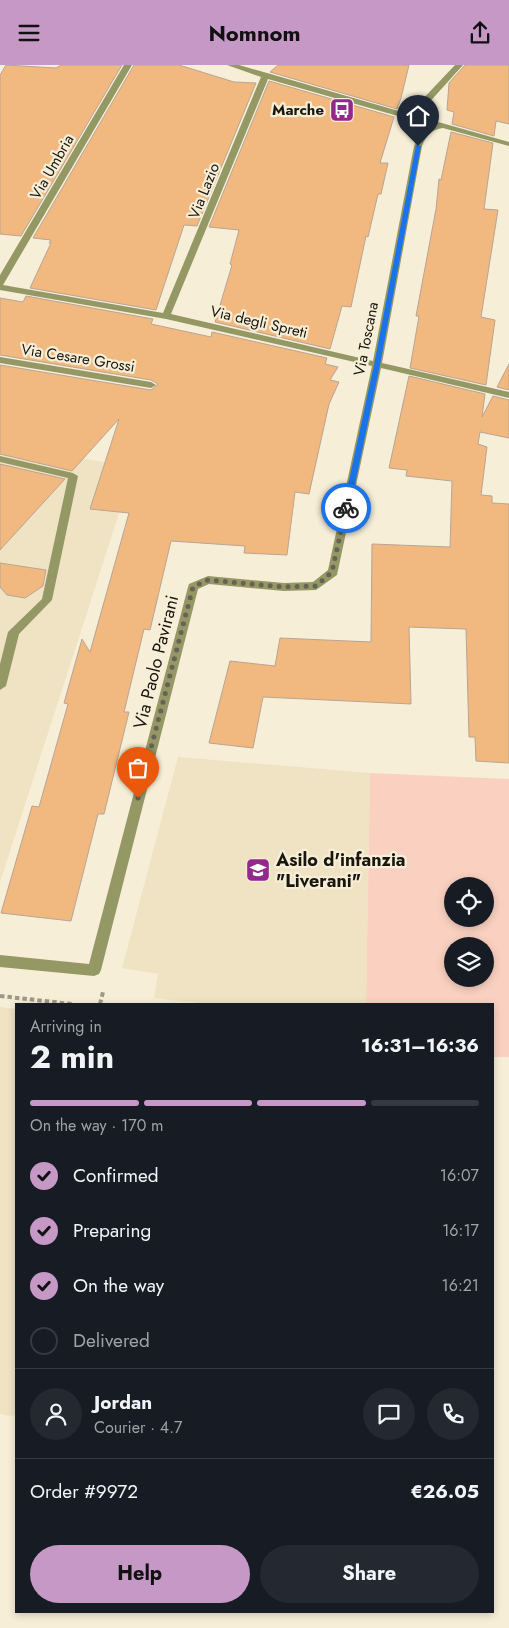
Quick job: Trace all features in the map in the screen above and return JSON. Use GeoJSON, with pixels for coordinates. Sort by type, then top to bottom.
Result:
{"type":"FeatureCollection","features":[{"type":"Feature","properties":{"kind":"street","name":"Via Umbria"},"geometry":{"type":"LineString","coordinates":[[0,285],[128,65]]}},
{"type":"Feature","properties":{"kind":"street"},"geometry":{"type":"LineString","coordinates":[[231,65],[509,144]]}},
{"type":"Feature","properties":{"kind":"street"},"geometry":{"type":"LineString","coordinates":[[420,119],[422,105],[459,65]]}},
{"type":"Feature","properties":{"kind":"street","name":"Via Lazio"},"geometry":{"type":"LineString","coordinates":[[166,316],[265,76]]}},
{"type":"Feature","properties":{"kind":"street","name":"Via Toscana"},"geometry":{"type":"LineString","coordinates":[[332,572],[377,365],[418,146],[423,133],[432,127],[444,126]]}},
{"type":"Feature","properties":{"kind":"street","name":"Via degli Spreti"},"geometry":{"type":"LineString","coordinates":[[0,285],[166,316],[509,395]]}},
{"type":"Feature","properties":{"kind":"street","name":"Via Cesare Grossi"},"geometry":{"type":"LineString","coordinates":[[0,360],[151,385]]}},
{"type":"Feature","properties":{"kind":"street"},"geometry":{"type":"LineString","coordinates":[[0,459],[73,476],[47,600],[14,632],[0,686]]}},
{"type":"Feature","properties":{"kind":"street","name":"Via Paolo Pavirani"},"geometry":{"type":"LineString","coordinates":[[0,961],[94,970],[193,587],[208,580],[284,587],[316,586],[332,572]]}},
{"type":"Feature","properties":{"kind":"path"},"geometry":{"type":"LineString","coordinates":[[0,996],[63,1003]]}},
{"type":"Feature","properties":{"kind":"shaded area"},"geometry":{"type":"Polygon","coordinates":[[[0,445],[134,467],[0,882],[0,445]]]}},
{"type":"Feature","properties":{"kind":"shaded area","name":"Asilo d'infanzia \"Liverani\""},"geometry":{"type":"Polygon","coordinates":[[[178,757],[370,773],[366,1003],[198,1003],[154,998],[158,974],[122,968],[178,757]]]}},
{"type":"Feature","properties":{"kind":"shaded area"},"geometry":{"type":"Polygon","coordinates":[[[370,773],[509,779],[509,1057],[494,1057],[494,1003],[366,1003],[370,773]]]}},
{"type":"Feature","properties":{"kind":"shaded area"},"geometry":{"type":"Polygon","coordinates":[[[0,1007],[15,1009],[15,1415],[0,1414],[0,1007]]]}},
{"type":"Feature","properties":{"kind":"building"},"geometry":{"type":"Polygon","coordinates":[[[6,65],[56,68],[61,65],[122,65],[21,236],[0,234],[0,75],[6,65]]]}},
{"type":"Feature","properties":{"kind":"building"},"geometry":{"type":"Polygon","coordinates":[[[134,65],[179,65],[234,82],[256,83],[197,226],[184,225],[156,310],[30,288],[51,243],[49,243],[51,240],[33,238],[134,65]]]}},
{"type":"Feature","properties":{"kind":"building"},"geometry":{"type":"Polygon","coordinates":[[[278,65],[409,65],[397,109],[270,72],[278,65]]]}},
{"type":"Feature","properties":{"kind":"building"},"geometry":{"type":"Polygon","coordinates":[[[465,65],[509,65],[509,124],[496,121],[494,136],[452,124],[454,112],[447,110],[449,83],[465,65]]]}},
{"type":"Feature","properties":{"kind":"building"},"geometry":{"type":"Polygon","coordinates":[[[269,81],[394,117],[380,163],[388,163],[381,194],[378,194],[368,237],[366,236],[351,307],[342,306],[330,349],[215,322],[232,265],[230,264],[239,230],[209,227],[269,81]]]}},
{"type":"Feature","properties":{"kind":"building"},"geometry":{"type":"Polygon","coordinates":[[[451,132],[493,143],[484,209],[498,210],[481,317],[495,320],[486,385],[410,368],[419,316],[416,316],[436,209],[439,179],[441,180],[451,132]]]}},
{"type":"Feature","properties":{"kind":"building"},"geometry":{"type":"Polygon","coordinates":[[[26,296],[153,319],[151,324],[211,337],[212,332],[327,358],[325,364],[338,367],[330,380],[339,382],[329,404],[309,494],[295,492],[287,555],[244,553],[245,546],[171,541],[150,630],[144,629],[124,712],[129,712],[104,814],[98,814],[71,921],[1,913],[32,806],[39,807],[68,704],[64,703],[82,639],[90,652],[129,513],[90,509],[119,419],[72,471],[0,454],[0,365],[151,390],[158,384],[151,380],[0,355],[0,298],[23,302],[26,296]]]}},
{"type":"Feature","properties":{"kind":"building"},"geometry":{"type":"Polygon","coordinates":[[[509,364],[509,390],[497,387],[509,364]]]}},
{"type":"Feature","properties":{"kind":"building"},"geometry":{"type":"Polygon","coordinates":[[[409,376],[485,394],[482,417],[493,396],[509,400],[509,438],[480,432],[478,444],[487,447],[481,495],[492,496],[492,503],[509,504],[509,763],[476,761],[475,737],[469,737],[466,629],[409,627],[411,704],[263,697],[253,748],[209,743],[230,661],[275,666],[280,638],[371,642],[372,544],[450,547],[452,481],[406,476],[407,470],[389,468],[409,376]]]}},
{"type":"Feature","properties":{"kind":"building"},"geometry":{"type":"Polygon","coordinates":[[[0,464],[65,479],[0,550],[0,464]]]}},
{"type":"Feature","properties":{"kind":"building"},"geometry":{"type":"Polygon","coordinates":[[[0,563],[46,570],[43,586],[25,598],[7,595],[0,587],[0,563]]]}},
{"type":"Feature","properties":{"kind":"way so far"},"geometry":{"type":"LineString","coordinates":[[138,798],[193,587],[208,580],[284,587],[316,586],[332,572],[346,508]]}},
{"type":"Feature","properties":{"kind":"place","name":"Marche"},"geometry":{"type":"Point","coordinates":[342,110]}},
{"type":"Feature","properties":{"kind":"place","name":"Asilo d'infanzia \"Liverani\""},"geometry":{"type":"Point","coordinates":[258,870]}},
{"type":"Feature","properties":{"kind":"route"},"geometry":{"type":"LineString","coordinates":[[346,508],[377,365],[418,146]]}}]}
